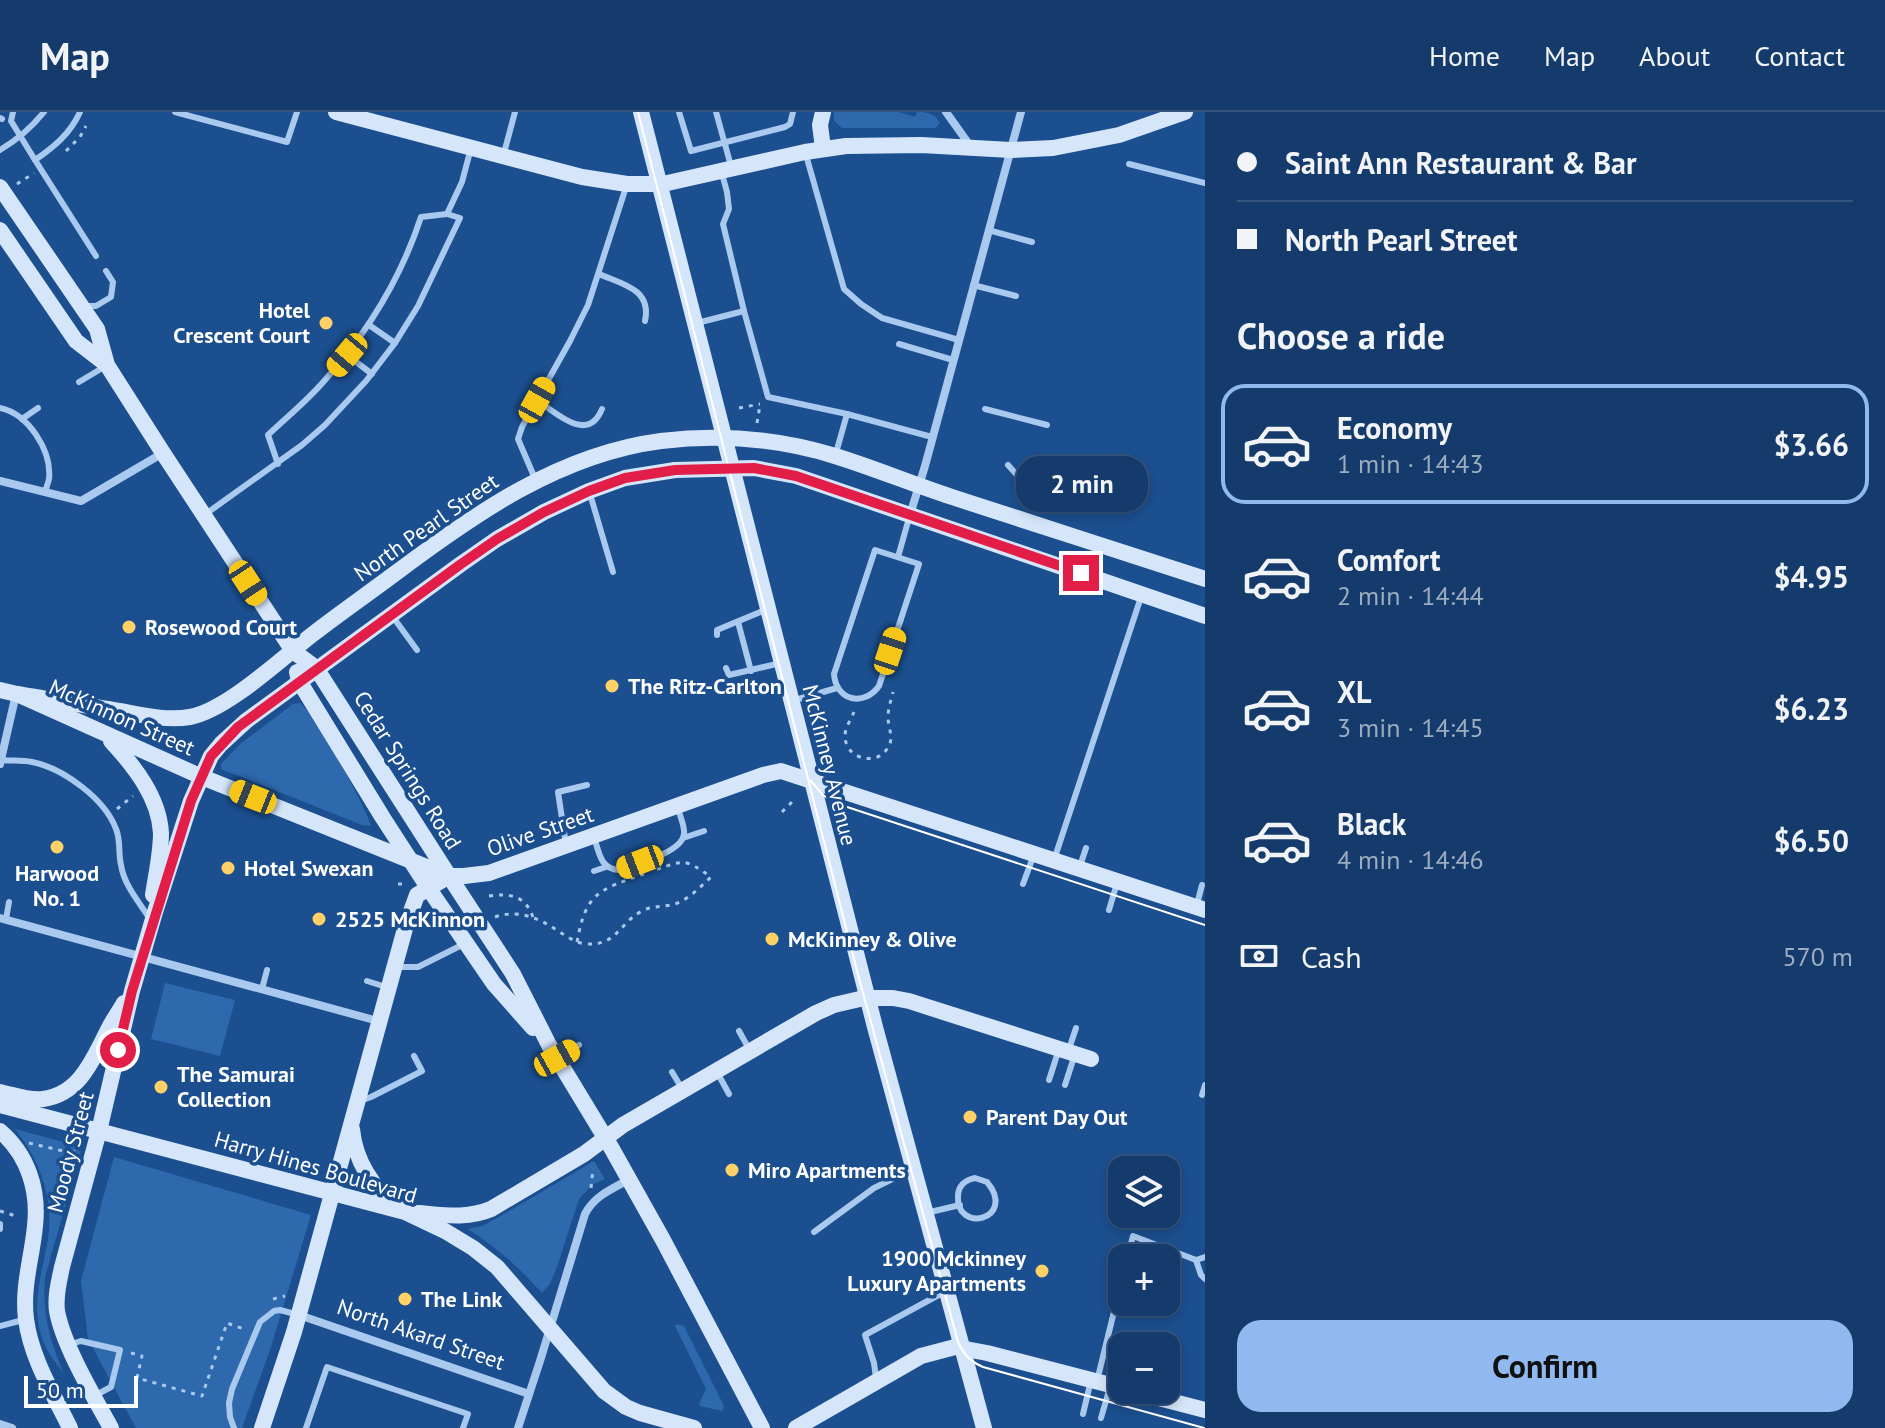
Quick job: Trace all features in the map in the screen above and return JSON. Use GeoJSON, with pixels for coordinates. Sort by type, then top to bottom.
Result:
{"type":"FeatureCollection","features":[{"type":"Feature","properties":{"kind":"main road"},"geometry":{"type":"LineString","coordinates":[[336,112],[582,177],[627,184],[680,181],[823,148],[881,145],[1011,150],[1053,148],[1093,141],[1185,112]]}},
{"type":"Feature","properties":{"kind":"main road","name":"McKinney Avenue"},"geometry":{"type":"LineString","coordinates":[[641,112],[791,702],[984,1428]]}},
{"type":"Feature","properties":{"kind":"main road"},"geometry":{"type":"LineString","coordinates":[[823,112],[820,125],[823,148]]}},
{"type":"Feature","properties":{"kind":"main road","name":"Cedar Springs Road"},"geometry":{"type":"LineString","coordinates":[[3,196],[97,329],[107,365],[163,453],[293,651],[316,668],[513,974],[553,1052],[630,1179],[762,1428]]}},
{"type":"Feature","properties":{"kind":"main road","name":"Cedar Springs Road"},"geometry":{"type":"LineString","coordinates":[[0,230],[76,341],[107,365]]}},
{"type":"Feature","properties":{"kind":"main road","name":"North Pearl Street"},"geometry":{"type":"LineString","coordinates":[[8,692],[163,718],[194,716],[220,705],[453,531],[536,481],[588,458],[623,448],[704,437],[769,441],[835,456],[1205,579]]}},
{"type":"Feature","properties":{"kind":"main road"},"geometry":{"type":"LineString","coordinates":[[202,777],[211,756],[246,721],[497,539],[589,491],[625,478],[653,473],[754,468],[796,476],[1205,616]]}},
{"type":"Feature","properties":{"kind":"main road","name":"Cedar Springs Road"},"geometry":{"type":"LineString","coordinates":[[293,651],[299,681],[411,861],[423,892],[466,943],[494,984],[553,1052]]}},
{"type":"Feature","properties":{"kind":"main road","name":"McKinnon Street"},"geometry":{"type":"LineString","coordinates":[[8,692],[202,777],[449,876]]}},
{"type":"Feature","properties":{"kind":"main road"},"geometry":{"type":"LineString","coordinates":[[107,735],[140,776],[159,819],[161,834],[153,896],[154,917]]}},
{"type":"Feature","properties":{"kind":"main road","name":"Olive Street"},"geometry":{"type":"LineString","coordinates":[[423,892],[449,876],[489,873],[781,771],[1200,909]]}},
{"type":"Feature","properties":{"kind":"main road","name":"Moody Street"},"geometry":{"type":"LineString","coordinates":[[69,1345],[57,1310],[56,1293],[62,1267],[142,956],[191,801],[202,777]]}},
{"type":"Feature","properties":{"kind":"main road"},"geometry":{"type":"LineString","coordinates":[[262,1428],[298,1315],[393,966],[423,892]]}},
{"type":"Feature","properties":{"kind":"main road"},"geometry":{"type":"LineString","coordinates":[[0,1092],[41,1099],[54,1096],[76,1083],[89,1067],[132,991]]}},
{"type":"Feature","properties":{"kind":"main road"},"geometry":{"type":"LineString","coordinates":[[352,1119],[360,1159],[370,1180],[384,1197],[405,1212],[458,1217],[480,1214],[582,1156],[623,1125],[834,1005],[868,997],[909,1001],[1073,1054]]}},
{"type":"Feature","properties":{"kind":"main road","name":"Harry Hines Boulevard"},"geometry":{"type":"LineString","coordinates":[[0,1105],[405,1212],[445,1231],[497,1267],[604,1391],[640,1413],[694,1428]]}},
{"type":"Feature","properties":{"kind":"main road"},"geometry":{"type":"LineString","coordinates":[[0,1131],[17,1147],[27,1165],[33,1188],[35,1227],[25,1282],[26,1319],[36,1356],[70,1428]]}},
{"type":"Feature","properties":{"kind":"main road"},"geometry":{"type":"LineString","coordinates":[[69,1345],[111,1428]]}},
{"type":"Feature","properties":{"kind":"main road"},"geometry":{"type":"LineString","coordinates":[[796,1428],[928,1353],[943,1349],[963,1348],[1105,1384]]}},
{"type":"Feature","properties":{"kind":"main road"},"geometry":{"type":"LineString","coordinates":[[1180,1404],[1205,1410]]}},
{"type":"Feature","properties":{"kind":"street"},"geometry":{"type":"LineString","coordinates":[[946,112],[972,148]]}},
{"type":"Feature","properties":{"kind":"street"},"geometry":{"type":"LineString","coordinates":[[910,516],[1021,112]]}},
{"type":"Feature","properties":{"kind":"street"},"geometry":{"type":"LineString","coordinates":[[0,481],[81,501],[163,453]]}},
{"type":"Feature","properties":{"kind":"street"},"geometry":{"type":"LineString","coordinates":[[0,762],[8,692]]}},
{"type":"Feature","properties":{"kind":"street"},"geometry":{"type":"LineString","coordinates":[[3,918],[378,1021]]}},
{"type":"Feature","properties":{"kind":"street"},"geometry":{"type":"LineString","coordinates":[[518,1428],[589,1205],[597,1197],[630,1179]]}},
{"type":"Feature","properties":{"kind":"street","name":"North Akard Street"},"geometry":{"type":"LineString","coordinates":[[298,1315],[529,1394]]}},
{"type":"Feature","properties":{"kind":"street"},"geometry":{"type":"LineString","coordinates":[[0,1425],[12,1428]]}},
{"type":"Feature","properties":{"kind":"lane"},"geometry":{"type":"LineString","coordinates":[[13,112],[11,121],[20,137],[96,256]]}},
{"type":"Feature","properties":{"kind":"lane"},"geometry":{"type":"LineString","coordinates":[[0,150],[20,137],[44,112]]}},
{"type":"Feature","properties":{"kind":"lane"},"geometry":{"type":"LineString","coordinates":[[35,160],[54,147],[70,130],[80,112]]}},
{"type":"Feature","properties":{"kind":"lane"},"geometry":{"type":"LineString","coordinates":[[175,112],[287,142],[297,112]]}},
{"type":"Feature","properties":{"kind":"lane"},"geometry":{"type":"LineString","coordinates":[[504,156],[515,112]]}},
{"type":"Feature","properties":{"kind":"lane"},"geometry":{"type":"LineString","coordinates":[[716,112],[725,143],[729,209],[723,224],[768,397],[932,437]]}},
{"type":"Feature","properties":{"kind":"lane"},"geometry":{"type":"LineString","coordinates":[[691,116],[680,115],[691,151],[785,127],[790,124],[793,112]]}},
{"type":"Feature","properties":{"kind":"lane"},"geometry":{"type":"LineString","coordinates":[[711,130],[720,128]]}},
{"type":"Feature","properties":{"kind":"lane"},"geometry":{"type":"LineString","coordinates":[[687,136],[696,134]]}},
{"type":"Feature","properties":{"kind":"lane"},"geometry":{"type":"LineString","coordinates":[[447,214],[462,182],[471,147]]}},
{"type":"Feature","properties":{"kind":"lane"},"geometry":{"type":"LineString","coordinates":[[805,152],[844,289],[882,318],[959,340]]}},
{"type":"Feature","properties":{"kind":"lane"},"geometry":{"type":"LineString","coordinates":[[1129,164],[1205,183]]}},
{"type":"Feature","properties":{"kind":"lane"},"geometry":{"type":"LineString","coordinates":[[536,481],[518,439],[588,305],[627,184]]}},
{"type":"Feature","properties":{"kind":"lane"},"geometry":{"type":"LineString","coordinates":[[204,515],[278,464],[325,425],[372,374],[395,343],[425,292],[460,218],[447,214],[421,217],[402,267],[369,325],[324,382],[268,435],[278,464]]}},
{"type":"Feature","properties":{"kind":"lane"},"geometry":{"type":"LineString","coordinates":[[988,230],[1032,242]]}},
{"type":"Feature","properties":{"kind":"lane"},"geometry":{"type":"LineString","coordinates":[[82,305],[96,306],[111,297],[113,282],[106,271]]}},
{"type":"Feature","properties":{"kind":"lane"},"geometry":{"type":"LineString","coordinates":[[599,274],[636,291],[642,297],[647,313],[645,321]]}},
{"type":"Feature","properties":{"kind":"lane"},"geometry":{"type":"LineString","coordinates":[[973,285],[1016,296]]}},
{"type":"Feature","properties":{"kind":"lane"},"geometry":{"type":"LineString","coordinates":[[695,323],[744,311]]}},
{"type":"Feature","properties":{"kind":"lane"},"geometry":{"type":"LineString","coordinates":[[369,325],[395,343]]}},
{"type":"Feature","properties":{"kind":"lane"},"geometry":{"type":"LineString","coordinates":[[899,344],[953,360]]}},
{"type":"Feature","properties":{"kind":"lane"},"geometry":{"type":"LineString","coordinates":[[347,355],[372,374]]}},
{"type":"Feature","properties":{"kind":"lane"},"geometry":{"type":"LineString","coordinates":[[79,382],[107,365]]}},
{"type":"Feature","properties":{"kind":"lane"},"geometry":{"type":"LineString","coordinates":[[537,400],[580,426],[594,421],[602,409]]}},
{"type":"Feature","properties":{"kind":"lane"},"geometry":{"type":"LineString","coordinates":[[0,408],[22,419],[41,443],[49,478],[45,492]]}},
{"type":"Feature","properties":{"kind":"lane"},"geometry":{"type":"LineString","coordinates":[[22,419],[38,408]]}},
{"type":"Feature","properties":{"kind":"lane"},"geometry":{"type":"LineString","coordinates":[[985,409],[1047,425]]}},
{"type":"Feature","properties":{"kind":"lane"},"geometry":{"type":"LineString","coordinates":[[835,456],[847,414]]}},
{"type":"Feature","properties":{"kind":"lane"},"geometry":{"type":"LineString","coordinates":[[1008,465],[1017,475],[1032,480]]}},
{"type":"Feature","properties":{"kind":"lane"},"geometry":{"type":"LineString","coordinates":[[589,491],[613,572]]}},
{"type":"Feature","properties":{"kind":"lane"},"geometry":{"type":"LineString","coordinates":[[898,557],[910,516]]}},
{"type":"Feature","properties":{"kind":"lane"},"geometry":{"type":"LineString","coordinates":[[875,550],[898,557],[919,564],[879,686],[871,695],[857,699],[842,694],[834,681],[835,666],[875,550]]}},
{"type":"Feature","properties":{"kind":"lane"},"geometry":{"type":"LineString","coordinates":[[1054,860],[1142,594]]}},
{"type":"Feature","properties":{"kind":"lane"},"geometry":{"type":"LineString","coordinates":[[717,635],[717,630],[768,608]]}},
{"type":"Feature","properties":{"kind":"lane"},"geometry":{"type":"LineString","coordinates":[[390,614],[417,650]]}},
{"type":"Feature","properties":{"kind":"lane"},"geometry":{"type":"LineString","coordinates":[[738,622],[751,671]]}},
{"type":"Feature","properties":{"kind":"lane"},"geometry":{"type":"LineString","coordinates":[[726,668],[729,675],[782,663]]}},
{"type":"Feature","properties":{"kind":"lane"},"geometry":{"type":"LineString","coordinates":[[791,702],[837,688]]}},
{"type":"Feature","properties":{"kind":"lane"},"geometry":{"type":"LineString","coordinates":[[0,762],[33,762],[64,775],[90,793],[116,827],[120,840],[120,864],[126,882],[154,917]]}},
{"type":"Feature","properties":{"kind":"lane"},"geometry":{"type":"LineString","coordinates":[[566,845],[558,792],[587,785]]}},
{"type":"Feature","properties":{"kind":"lane"},"geometry":{"type":"LineString","coordinates":[[594,871],[606,867],[619,870],[670,851],[679,844],[684,832],[677,805]]}},
{"type":"Feature","properties":{"kind":"lane"},"geometry":{"type":"LineString","coordinates":[[683,838],[704,831]]}},
{"type":"Feature","properties":{"kind":"lane"},"geometry":{"type":"LineString","coordinates":[[594,835],[606,867]]}},
{"type":"Feature","properties":{"kind":"lane"},"geometry":{"type":"LineString","coordinates":[[1079,869],[1086,848]]}},
{"type":"Feature","properties":{"kind":"lane"},"geometry":{"type":"LineString","coordinates":[[1023,884],[1034,854]]}},
{"type":"Feature","properties":{"kind":"lane"},"geometry":{"type":"LineString","coordinates":[[1109,910],[1117,882]]}},
{"type":"Feature","properties":{"kind":"lane"},"geometry":{"type":"LineString","coordinates":[[1200,909],[1202,885]]}},
{"type":"Feature","properties":{"kind":"lane"},"geometry":{"type":"LineString","coordinates":[[3,918],[9,902]]}},
{"type":"Feature","properties":{"kind":"lane"},"geometry":{"type":"LineString","coordinates":[[393,966],[418,967],[466,943]]}},
{"type":"Feature","properties":{"kind":"lane"},"geometry":{"type":"LineString","coordinates":[[262,989],[267,970]]}},
{"type":"Feature","properties":{"kind":"lane"},"geometry":{"type":"LineString","coordinates":[[367,981],[388,987]]}},
{"type":"Feature","properties":{"kind":"lane"},"geometry":{"type":"LineString","coordinates":[[1065,1085],[1076,1028]]}},
{"type":"Feature","properties":{"kind":"lane"},"geometry":{"type":"LineString","coordinates":[[739,1031],[751,1052]]}},
{"type":"Feature","properties":{"kind":"lane"},"geometry":{"type":"LineString","coordinates":[[553,1052],[579,1045]]}},
{"type":"Feature","properties":{"kind":"lane"},"geometry":{"type":"LineString","coordinates":[[1049,1080],[1073,1054]]}},
{"type":"Feature","properties":{"kind":"lane"},"geometry":{"type":"LineString","coordinates":[[357,1102],[422,1071],[414,1056]]}},
{"type":"Feature","properties":{"kind":"lane"},"geometry":{"type":"LineString","coordinates":[[716,1071],[729,1094]]}},
{"type":"Feature","properties":{"kind":"lane"},"geometry":{"type":"LineString","coordinates":[[672,1072],[683,1091]]}},
{"type":"Feature","properties":{"kind":"lane"},"geometry":{"type":"LineString","coordinates":[[1202,1095],[1205,1085]]}},
{"type":"Feature","properties":{"kind":"lane"},"geometry":{"type":"LineString","coordinates":[[814,1232],[874,1188],[914,1169]]}},
{"type":"Feature","properties":{"kind":"lane"},"geometry":{"type":"LineString","coordinates":[[975,1178],[991,1186],[996,1203],[991,1213],[981,1219],[970,1218],[960,1205],[958,1193],[964,1182],[975,1178]]}},
{"type":"Feature","properties":{"kind":"lane"},"geometry":{"type":"LineString","coordinates":[[926,1213],[960,1205]]}},
{"type":"Feature","properties":{"kind":"lane"},"geometry":{"type":"LineString","coordinates":[[1131,1244],[1133,1236],[1154,1244]]}},
{"type":"Feature","properties":{"kind":"lane"},"geometry":{"type":"LineString","coordinates":[[1180,1254],[1196,1260],[1205,1257]]}},
{"type":"Feature","properties":{"kind":"lane"},"geometry":{"type":"LineString","coordinates":[[1196,1260],[1205,1279]]}},
{"type":"Feature","properties":{"kind":"lane"},"geometry":{"type":"LineString","coordinates":[[877,1382],[865,1335],[947,1291]]}},
{"type":"Feature","properties":{"kind":"lane"},"geometry":{"type":"LineString","coordinates":[[234,1428],[229,1403],[232,1389],[260,1322],[274,1311],[298,1315]]}},
{"type":"Feature","properties":{"kind":"lane"},"geometry":{"type":"LineString","coordinates":[[1101,1418],[1116,1316]]}},
{"type":"Feature","properties":{"kind":"lane"},"geometry":{"type":"LineString","coordinates":[[0,1326],[26,1319]]}},
{"type":"Feature","properties":{"kind":"lane"},"geometry":{"type":"LineString","coordinates":[[69,1345],[81,1341],[120,1350],[111,1387],[94,1396]]}},
{"type":"Feature","properties":{"kind":"lane"},"geometry":{"type":"LineString","coordinates":[[306,1428],[327,1367],[468,1414],[463,1428]]}},
{"type":"Feature","properties":{"kind":"lane"},"geometry":{"type":"LineString","coordinates":[[1083,1414],[1105,1384]]}},
{"type":"Feature","properties":{"kind":"path"},"geometry":{"type":"LineString","coordinates":[[739,408],[760,404],[757,423]]}},
{"type":"Feature","properties":{"kind":"path"},"geometry":{"type":"LineString","coordinates":[[854,712],[846,731],[847,746],[859,757],[875,758],[891,742],[887,715],[893,692]]}},
{"type":"Feature","properties":{"kind":"path"},"geometry":{"type":"LineString","coordinates":[[109,816],[133,796]]}},
{"type":"Feature","properties":{"kind":"path"},"geometry":{"type":"LineString","coordinates":[[782,812],[792,802]]}},
{"type":"Feature","properties":{"kind":"path"},"geometry":{"type":"LineString","coordinates":[[494,917],[506,913],[533,917],[577,942],[598,943],[610,939],[641,912],[688,899],[711,877],[692,863],[680,862],[610,887],[597,894],[587,906],[577,942]]}},
{"type":"Feature","properties":{"kind":"path"},"geometry":{"type":"LineString","coordinates":[[489,896],[518,897],[533,917]]}},
{"type":"Feature","properties":{"kind":"path"},"geometry":{"type":"LineString","coordinates":[[26,1142],[80,1155]]}},
{"type":"Feature","properties":{"kind":"path"},"geometry":{"type":"LineString","coordinates":[[73,1154],[75,1146]]}},
{"type":"Feature","properties":{"kind":"path"},"geometry":{"type":"LineString","coordinates":[[0,1211],[21,1217]]}},
{"type":"Feature","properties":{"kind":"path"},"geometry":{"type":"LineString","coordinates":[[269,1302],[285,1296]]}},
{"type":"Feature","properties":{"kind":"path"},"geometry":{"type":"LineString","coordinates":[[120,1350],[142,1356],[137,1378],[202,1396],[227,1323],[244,1329],[253,1317]]}},
{"type":"Feature","properties":{"kind":"shaded area"},"geometry":{"type":"Polygon","coordinates":[[[834,112],[899,112],[915,117],[917,112],[924,112],[933,115],[940,123],[935,128],[842,128],[834,121],[834,112]]]}},
{"type":"Feature","properties":{"kind":"shaded area"},"geometry":{"type":"Polygon","coordinates":[[[300,703],[317,724],[339,762],[371,826],[221,769],[221,764],[240,744],[293,704],[300,703]]]}},
{"type":"Feature","properties":{"kind":"shaded area"},"geometry":{"type":"Polygon","coordinates":[[[165,983],[235,1000],[220,1056],[151,1039],[165,983]]]}},
{"type":"Feature","properties":{"kind":"shaded area"},"geometry":{"type":"Polygon","coordinates":[[[15,1129],[82,1147],[45,1277],[48,1327],[64,1374],[44,1343],[38,1319],[38,1296],[48,1239],[47,1195],[32,1154],[15,1129]]]}},
{"type":"Feature","properties":{"kind":"shaded area"},"geometry":{"type":"Polygon","coordinates":[[[114,1157],[311,1215],[271,1347],[242,1428],[136,1428],[88,1339],[81,1281],[114,1157]]]}},
{"type":"Feature","properties":{"kind":"shaded area"},"geometry":{"type":"Polygon","coordinates":[[[594,1161],[605,1179],[592,1185],[579,1199],[557,1267],[550,1284],[542,1293],[507,1258],[468,1229],[499,1217],[594,1161]]]}},
{"type":"Feature","properties":{"kind":"shaded area"},"geometry":{"type":"Polygon","coordinates":[[[676,1324],[684,1326],[724,1406],[722,1411],[700,1406],[706,1389],[676,1324]]]}},
{"type":"Feature","properties":{"kind":"tram line"},"geometry":{"type":"LineString","coordinates":[[638,112],[856,967],[958,1342],[968,1357],[983,1367],[1204,1428]]}},
{"type":"Feature","properties":{"kind":"tram line"},"geometry":{"type":"LineString","coordinates":[[810,780],[835,803],[1205,925]]}},
{"type":"Feature","properties":{"kind":"place","name":"Hotel Crescent Court"},"geometry":{"type":"Point","coordinates":[326,323]}},
{"type":"Feature","properties":{"kind":"place","name":"Rosewood Court"},"geometry":{"type":"Point","coordinates":[129,627]}},
{"type":"Feature","properties":{"kind":"place","name":"The Ritz-Carlton"},"geometry":{"type":"Point","coordinates":[612,686]}},
{"type":"Feature","properties":{"kind":"place","name":"Harwood No. 1"},"geometry":{"type":"Point","coordinates":[57,847]}},
{"type":"Feature","properties":{"kind":"place","name":"Hotel Swexan"},"geometry":{"type":"Point","coordinates":[228,868]}},
{"type":"Feature","properties":{"kind":"place","name":"2525 McKinnon"},"geometry":{"type":"Point","coordinates":[319,919]}},
{"type":"Feature","properties":{"kind":"place","name":"McKinney & Olive"},"geometry":{"type":"Point","coordinates":[772,939]}},
{"type":"Feature","properties":{"kind":"place","name":"The Samurai Collection"},"geometry":{"type":"Point","coordinates":[161,1087]}},
{"type":"Feature","properties":{"kind":"place","name":"Parent Day Out"},"geometry":{"type":"Point","coordinates":[970,1117]}},
{"type":"Feature","properties":{"kind":"place","name":"Miro Apartments"},"geometry":{"type":"Point","coordinates":[732,1170]}},
{"type":"Feature","properties":{"kind":"place","name":"1900 Mckinney Luxury Apartments"},"geometry":{"type":"Point","coordinates":[1042,1271]}},
{"type":"Feature","properties":{"kind":"place","name":"The Link"},"geometry":{"type":"Point","coordinates":[405,1299]}},
{"type":"Feature","properties":{"kind":"route"},"geometry":{"type":"LineString","coordinates":[[118,1050],[164,884],[191,801],[211,756],[238,727],[328,660],[497,539],[544,512],[625,478],[675,470],[754,468],[796,476],[1081,573]]}}]}
